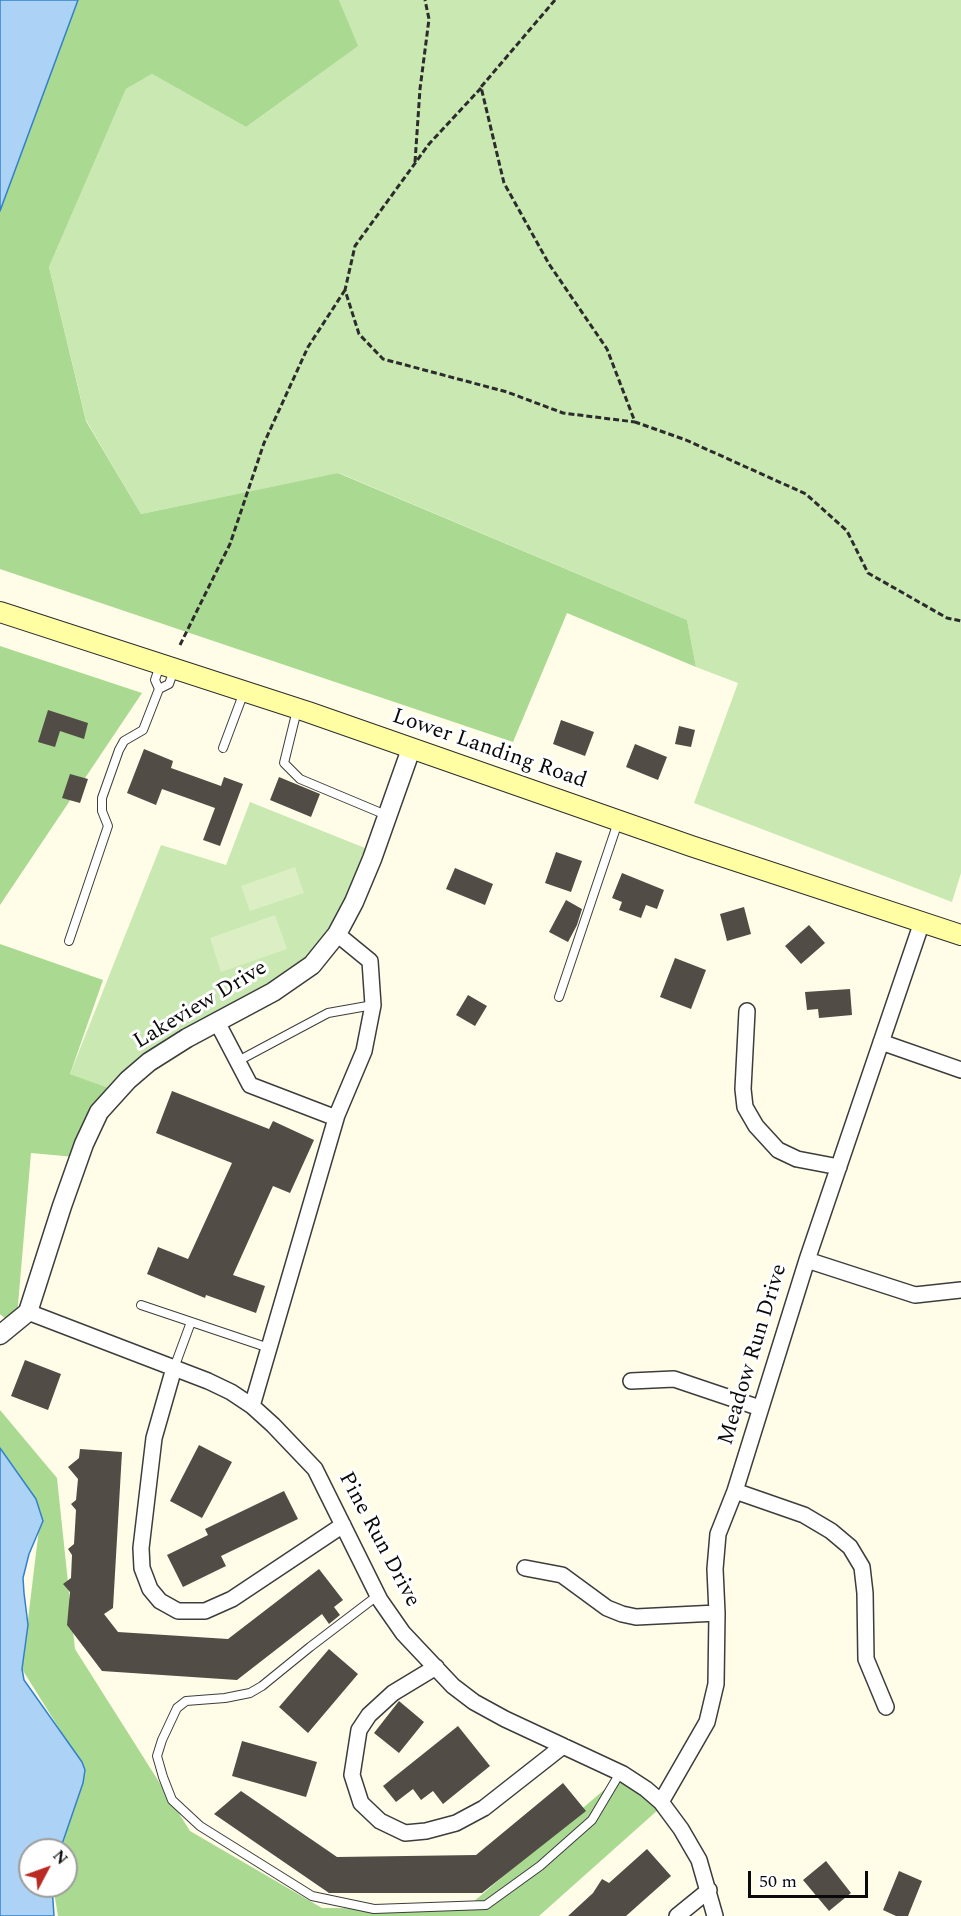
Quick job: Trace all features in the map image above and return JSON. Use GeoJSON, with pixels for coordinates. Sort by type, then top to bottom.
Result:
{"type":"FeatureCollection","features":[{"type":"Feature","properties":{"kind":"main road","name":"Lower Landing Road"},"geometry":{"type":"LineString","coordinates":[[0,612],[298,708],[618,821],[961,935]]}},
{"type":"Feature","properties":{"kind":"street","name":"Lakeview Drive"},"geometry":{"type":"LineString","coordinates":[[28,1312],[84,1144],[99,1112],[128,1080],[149,1062],[187,1038],[273,992],[312,965],[337,934],[354,902],[411,748]]}},
{"type":"Feature","properties":{"kind":"street","name":"Meadow Run Drive"},"geometry":{"type":"LineString","coordinates":[[661,1802],[707,1722],[716,1684],[717,1613],[714,1569],[718,1534],[735,1491],[807,1260],[921,922]]}},
{"type":"Feature","properties":{"kind":"street"},"geometry":{"type":"LineString","coordinates":[[252,1406],[336,1118],[364,1052],[373,1005],[370,961],[337,934]]}},
{"type":"Feature","properties":{"kind":"street"},"geometry":{"type":"LineString","coordinates":[[747,1011],[743,1089],[746,1107],[756,1126],[778,1150],[797,1159],[839,1167]]}},
{"type":"Feature","properties":{"kind":"street"},"geometry":{"type":"LineString","coordinates":[[217,1022],[250,1085],[336,1118]]}},
{"type":"Feature","properties":{"kind":"street"},"geometry":{"type":"LineString","coordinates":[[881,1042],[961,1070]]}},
{"type":"Feature","properties":{"kind":"street"},"geometry":{"type":"LineString","coordinates":[[807,1260],[915,1295],[961,1290]]}},
{"type":"Feature","properties":{"kind":"street"},"geometry":{"type":"LineString","coordinates":[[0,1335],[28,1312]]}},
{"type":"Feature","properties":{"kind":"street","name":"Pine Run Drive"},"geometry":{"type":"LineString","coordinates":[[28,1312],[223,1388],[252,1406],[315,1470],[378,1596],[403,1633],[453,1686],[474,1702],[620,1773],[646,1789],[661,1802],[681,1829],[699,1860],[715,1916]]}},
{"type":"Feature","properties":{"kind":"street"},"geometry":{"type":"LineString","coordinates":[[174,1368],[154,1438],[141,1548],[142,1568],[150,1588],[160,1601],[178,1611],[205,1611],[232,1599],[343,1524]]}},
{"type":"Feature","properties":{"kind":"street"},"geometry":{"type":"LineString","coordinates":[[631,1381],[674,1379],[760,1408]]}},
{"type":"Feature","properties":{"kind":"street"},"geometry":{"type":"LineString","coordinates":[[735,1491],[804,1515],[831,1531],[849,1547],[862,1567],[865,1593],[866,1659],[886,1707]]}},
{"type":"Feature","properties":{"kind":"street"},"geometry":{"type":"LineString","coordinates":[[525,1568],[562,1575],[607,1608],[636,1617],[717,1613]]}},
{"type":"Feature","properties":{"kind":"street"},"geometry":{"type":"LineString","coordinates":[[436,1667],[393,1693],[369,1715],[359,1730],[352,1774],[361,1803],[380,1821],[405,1833],[426,1831],[456,1823],[484,1808],[563,1746]]}},
{"type":"Feature","properties":{"kind":"street"},"geometry":{"type":"LineString","coordinates":[[677,1916],[709,1890]]}},
{"type":"Feature","properties":{"kind":"lane"},"geometry":{"type":"LineString","coordinates":[[159,689],[155,680],[167,666]]}},
{"type":"Feature","properties":{"kind":"lane"},"geometry":{"type":"LineString","coordinates":[[69,941],[108,826],[102,811],[102,798],[119,750],[124,741],[143,730],[159,689],[169,684],[167,666]]}},
{"type":"Feature","properties":{"kind":"lane"},"geometry":{"type":"LineString","coordinates":[[223,748],[244,691]]}},
{"type":"Feature","properties":{"kind":"lane"},"geometry":{"type":"LineString","coordinates":[[298,708],[284,763],[300,778],[387,816]]}},
{"type":"Feature","properties":{"kind":"lane"},"geometry":{"type":"LineString","coordinates":[[559,997],[618,821]]}},
{"type":"Feature","properties":{"kind":"lane"},"geometry":{"type":"LineString","coordinates":[[238,1061],[328,1013],[373,1005]]}},
{"type":"Feature","properties":{"kind":"lane"},"geometry":{"type":"LineString","coordinates":[[141,1305],[269,1348]]}},
{"type":"Feature","properties":{"kind":"lane"},"geometry":{"type":"LineString","coordinates":[[174,1368],[191,1322]]}},
{"type":"Feature","properties":{"kind":"lane"},"geometry":{"type":"LineString","coordinates":[[378,1596],[249,1694],[186,1701],[177,1708],[157,1756],[172,1800],[200,1826],[312,1896],[374,1909],[486,1905],[540,1866],[592,1820],[620,1773]]}},
{"type":"Feature","properties":{"kind":"path"},"geometry":{"type":"LineString","coordinates":[[414,164],[429,19],[425,0]]}},
{"type":"Feature","properties":{"kind":"path"},"geometry":{"type":"LineString","coordinates":[[180,645],[230,544],[264,443],[308,346],[345,290],[355,246],[429,144],[555,0]]}},
{"type":"Feature","properties":{"kind":"path"},"geometry":{"type":"LineString","coordinates":[[481,87],[504,183],[549,264],[607,349],[635,422]]}},
{"type":"Feature","properties":{"kind":"path"},"geometry":{"type":"LineString","coordinates":[[345,290],[359,334],[383,359],[507,392],[563,413],[635,422],[686,440],[806,494],[847,531],[868,573],[947,618],[961,621]]}},
{"type":"Feature","properties":{"kind":"green space"},"geometry":{"type":"Polygon","coordinates":[[[78,0],[339,0],[358,46],[246,127],[152,74],[126,89],[49,267],[86,421],[141,514],[338,473],[687,620],[696,667],[567,613],[513,742],[0,569],[0,211],[78,0]]]}},
{"type":"Feature","properties":{"kind":"green space"},"geometry":{"type":"Polygon","coordinates":[[[339,0],[961,0],[961,873],[952,902],[694,803],[738,683],[696,667],[687,620],[339,473],[141,514],[86,420],[49,267],[126,89],[152,74],[246,127],[357,46],[339,0]]]}},
{"type":"Feature","properties":{"kind":"green space"},"geometry":{"type":"Polygon","coordinates":[[[0,646],[142,693],[0,905],[0,646]]]}},
{"type":"Feature","properties":{"kind":"green space"},"geometry":{"type":"Polygon","coordinates":[[[250,802],[365,848],[372,859],[312,965],[117,1092],[70,1074],[161,845],[226,865],[250,802]]]}},
{"type":"Feature","properties":{"kind":"green space"},"geometry":{"type":"Polygon","coordinates":[[[295,867],[304,893],[250,911],[241,886],[295,867]]]}},
{"type":"Feature","properties":{"kind":"green space"},"geometry":{"type":"Polygon","coordinates":[[[275,915],[287,949],[221,972],[210,938],[275,915]]]}},
{"type":"Feature","properties":{"kind":"green space"},"geometry":{"type":"Polygon","coordinates":[[[0,944],[103,980],[70,1074],[119,1092],[75,1157],[31,1153],[16,1328],[0,1314],[0,944]]]}},
{"type":"Feature","properties":{"kind":"green space"},"geometry":{"type":"Polygon","coordinates":[[[0,1410],[57,1478],[75,1649],[190,1831],[322,1908],[465,1909],[619,1777],[659,1809],[539,1916],[58,1916],[55,1898],[78,1898],[78,1838],[65,1838],[85,1770],[22,1669],[41,1512],[0,1453],[0,1410]]]}},
{"type":"Feature","properties":{"kind":"water"},"geometry":{"type":"Polygon","coordinates":[[[0,0],[78,0],[0,211],[0,0]]]}},
{"type":"Feature","properties":{"kind":"water"},"geometry":{"type":"Polygon","coordinates":[[[0,1448],[36,1499],[43,1521],[29,1554],[23,1578],[28,1625],[22,1669],[24,1680],[82,1762],[85,1770],[83,1783],[64,1838],[18,1838],[18,1898],[53,1898],[54,1916],[0,1916],[0,1448]]]}},
{"type":"Feature","properties":{"kind":"building"},"geometry":{"type":"Polygon","coordinates":[[[48,710],[88,723],[84,739],[60,731],[55,747],[38,742],[48,710]]]}},
{"type":"Feature","properties":{"kind":"building"},"geometry":{"type":"Polygon","coordinates":[[[561,720],[594,732],[585,756],[553,744],[561,720]]]}},
{"type":"Feature","properties":{"kind":"building"},"geometry":{"type":"Polygon","coordinates":[[[679,726],[695,730],[691,747],[675,744],[679,726]]]}},
{"type":"Feature","properties":{"kind":"building"},"geometry":{"type":"Polygon","coordinates":[[[635,744],[667,757],[658,780],[626,767],[635,744]]]}},
{"type":"Feature","properties":{"kind":"building"},"geometry":{"type":"Polygon","coordinates":[[[144,749],[173,761],[171,768],[221,786],[224,777],[243,784],[220,846],[203,840],[215,808],[162,789],[156,805],[127,793],[144,749]]]}},
{"type":"Feature","properties":{"kind":"building"},"geometry":{"type":"Polygon","coordinates":[[[70,774],[88,779],[80,803],[62,798],[70,774]]]}},
{"type":"Feature","properties":{"kind":"building"},"geometry":{"type":"Polygon","coordinates":[[[279,777],[320,794],[311,817],[270,800],[279,777]]]}},
{"type":"Feature","properties":{"kind":"building"},"geometry":{"type":"Polygon","coordinates":[[[556,852],[582,861],[571,892],[545,883],[556,852]]]}},
{"type":"Feature","properties":{"kind":"building"},"geometry":{"type":"Polygon","coordinates":[[[455,868],[493,884],[485,905],[446,889],[455,868]]]}},
{"type":"Feature","properties":{"kind":"building"},"geometry":{"type":"Polygon","coordinates":[[[622,873],[664,890],[657,909],[646,905],[641,918],[619,910],[622,902],[612,898],[622,873]]]}},
{"type":"Feature","properties":{"kind":"building"},"geometry":{"type":"Polygon","coordinates":[[[566,900],[582,909],[568,942],[549,932],[566,900]]]}},
{"type":"Feature","properties":{"kind":"building"},"geometry":{"type":"Polygon","coordinates":[[[744,907],[751,934],[727,941],[720,914],[744,907]]]}},
{"type":"Feature","properties":{"kind":"building"},"geometry":{"type":"Polygon","coordinates":[[[809,925],[825,943],[801,964],[785,946],[809,925]]]}},
{"type":"Feature","properties":{"kind":"building"},"geometry":{"type":"Polygon","coordinates":[[[675,958],[706,970],[691,1009],[660,997],[675,958]]]}},
{"type":"Feature","properties":{"kind":"building"},"geometry":{"type":"Polygon","coordinates":[[[850,989],[852,1015],[819,1018],[818,1009],[807,1010],[805,992],[850,989]]]}},
{"type":"Feature","properties":{"kind":"building"},"geometry":{"type":"Polygon","coordinates":[[[468,995],[487,1006],[475,1026],[456,1015],[468,995]]]}},
{"type":"Feature","properties":{"kind":"building"},"geometry":{"type":"Polygon","coordinates":[[[172,1091],[269,1129],[273,1121],[314,1140],[290,1193],[273,1186],[233,1275],[265,1286],[256,1313],[206,1295],[205,1298],[147,1274],[158,1247],[188,1259],[232,1163],[156,1133],[172,1091]]]}},
{"type":"Feature","properties":{"kind":"building"},"geometry":{"type":"Polygon","coordinates":[[[25,1360],[61,1374],[48,1410],[11,1396],[25,1360]]]}},
{"type":"Feature","properties":{"kind":"building"},"geometry":{"type":"Polygon","coordinates":[[[199,1445],[232,1462],[202,1518],[170,1501],[199,1445]]]}},
{"type":"Feature","properties":{"kind":"building"},"geometry":{"type":"Polygon","coordinates":[[[80,1449],[122,1452],[113,1608],[104,1614],[118,1632],[228,1639],[319,1569],[343,1600],[334,1607],[340,1615],[329,1624],[322,1614],[237,1680],[102,1671],[67,1625],[70,1592],[63,1584],[71,1578],[72,1555],[68,1549],[74,1544],[76,1510],[71,1504],[76,1500],[78,1479],[68,1467],[79,1458],[80,1449]]]}},
{"type":"Feature","properties":{"kind":"building"},"geometry":{"type":"Polygon","coordinates":[[[284,1491],[298,1519],[221,1556],[226,1566],[183,1587],[167,1555],[208,1535],[205,1529],[284,1491]]]}},
{"type":"Feature","properties":{"kind":"building"},"geometry":{"type":"Polygon","coordinates":[[[329,1649],[358,1674],[308,1733],[279,1707],[329,1649]]]}},
{"type":"Feature","properties":{"kind":"building"},"geometry":{"type":"Polygon","coordinates":[[[399,1701],[424,1722],[399,1753],[374,1733],[399,1701]]]}},
{"type":"Feature","properties":{"kind":"building"},"geometry":{"type":"Polygon","coordinates":[[[458,1726],[490,1766],[443,1804],[433,1791],[421,1800],[413,1789],[396,1802],[383,1786],[458,1726]]]}},
{"type":"Feature","properties":{"kind":"building"},"geometry":{"type":"Polygon","coordinates":[[[242,1741],[317,1762],[306,1797],[232,1776],[242,1741]]]}},
{"type":"Feature","properties":{"kind":"building"},"geometry":{"type":"Polygon","coordinates":[[[563,1783],[586,1811],[482,1893],[329,1893],[214,1814],[241,1791],[337,1857],[476,1855],[563,1783]]]}},
{"type":"Feature","properties":{"kind":"building"},"geometry":{"type":"Polygon","coordinates":[[[647,1849],[671,1876],[626,1916],[568,1916],[593,1893],[602,1879],[609,1883],[647,1849]]]}},
{"type":"Feature","properties":{"kind":"building"},"geometry":{"type":"Polygon","coordinates":[[[826,1861],[851,1893],[829,1911],[803,1880],[826,1861]]]}},
{"type":"Feature","properties":{"kind":"building"},"geometry":{"type":"Polygon","coordinates":[[[899,1871],[922,1881],[908,1916],[896,1916],[883,1910],[899,1871]]]}}]}
